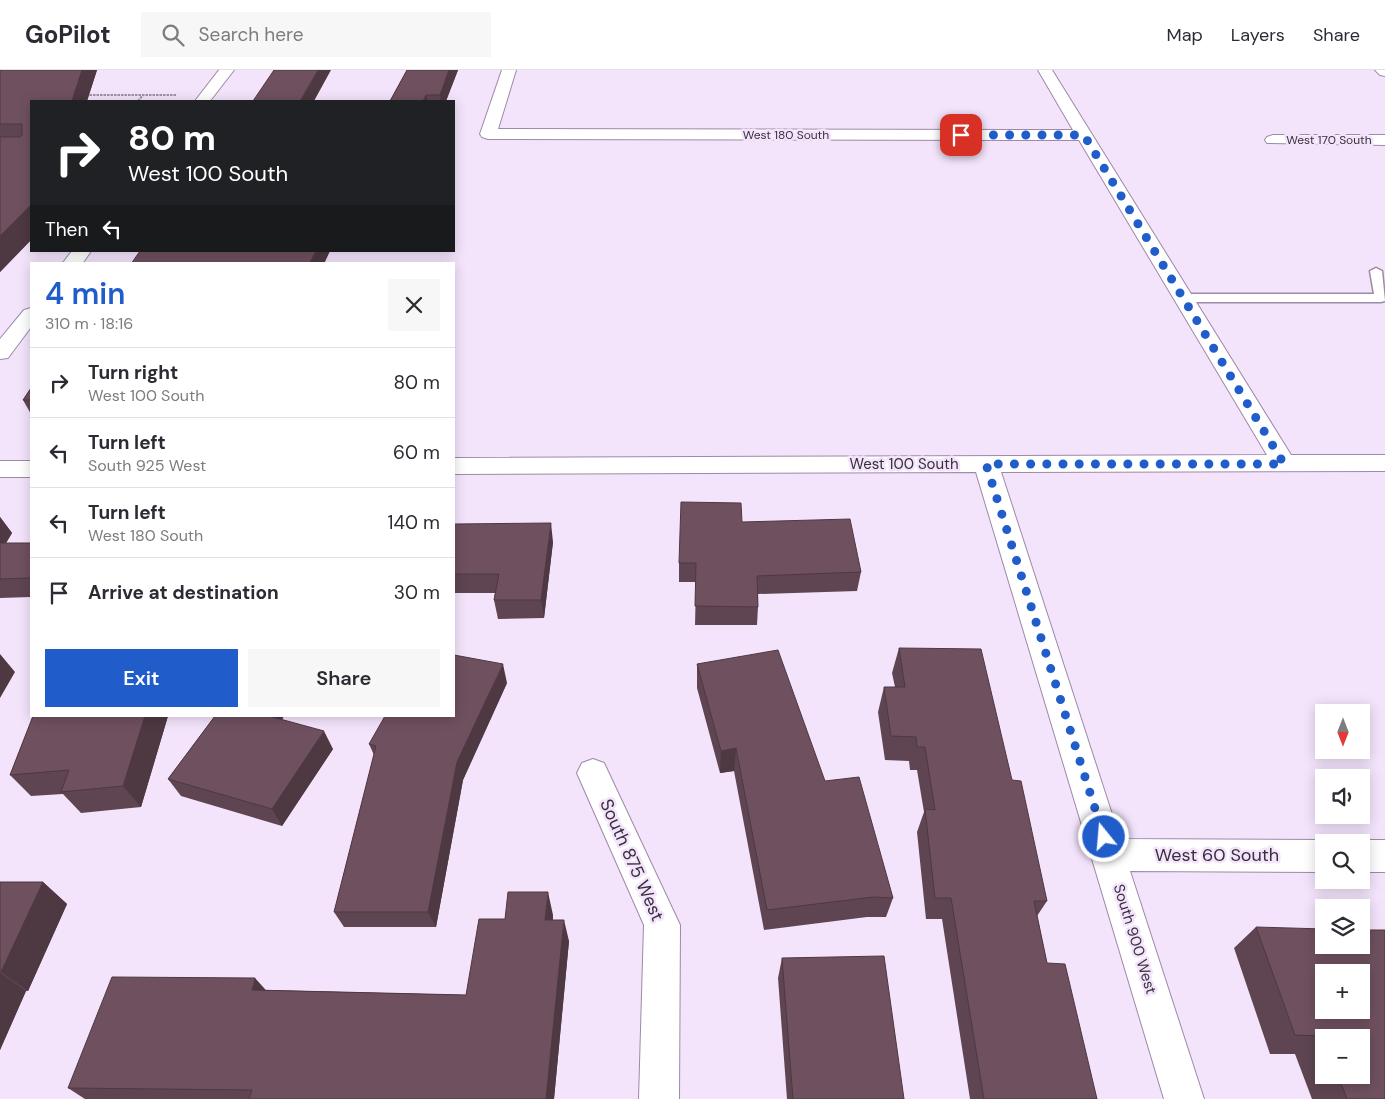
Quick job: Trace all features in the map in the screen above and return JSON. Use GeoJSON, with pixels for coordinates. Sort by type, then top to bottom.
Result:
{"type":"FeatureCollection","features":[{"type":"Feature","properties":{"kind":"street"},"geometry":{"type":"LineString","coordinates":[[203,100],[227,70]]}},
{"type":"Feature","properties":{"kind":"street","name":"West 180 South"},"geometry":{"type":"LineString","coordinates":[[509,70],[488,134],[1084,135]]}},
{"type":"Feature","properties":{"kind":"street"},"geometry":{"type":"LineString","coordinates":[[1045,70],[1284,464]]}},
{"type":"Feature","properties":{"kind":"street","name":"West 170 South"},"geometry":{"type":"LineString","coordinates":[[1273,140],[1385,140]]}},
{"type":"Feature","properties":{"kind":"street"},"geometry":{"type":"LineString","coordinates":[[74,262],[81,252]]}},
{"type":"Feature","properties":{"kind":"street"},"geometry":{"type":"LineString","coordinates":[[0,353],[30,315]]}},
{"type":"Feature","properties":{"kind":"street","name":"West 100 South"},"geometry":{"type":"LineString","coordinates":[[455,466],[1385,463]]}},
{"type":"Feature","properties":{"kind":"street","name":"South 900 West"},"geometry":{"type":"LineString","coordinates":[[986,464],[1184,1099]]}},
{"type":"Feature","properties":{"kind":"street"},"geometry":{"type":"LineString","coordinates":[[0,469],[30,469]]}},
{"type":"Feature","properties":{"kind":"street","name":"South 875 West"},"geometry":{"type":"LineString","coordinates":[[593,773],[662,925],[659,1099]]}},
{"type":"Feature","properties":{"kind":"street","name":"West 60 South"},"geometry":{"type":"LineString","coordinates":[[1109,855],[1315,856]]}},
{"type":"Feature","properties":{"kind":"street"},"geometry":{"type":"LineString","coordinates":[[1370,856],[1385,856]]}},
{"type":"Feature","properties":{"kind":"lane"},"geometry":{"type":"LineString","coordinates":[[1183,298],[1381,298],[1376,271]]}},
{"type":"Feature","properties":{"kind":"path"},"geometry":{"type":"LineString","coordinates":[[84,95],[180,94]]}},
{"type":"Feature","properties":{"kind":"path"},"geometry":{"type":"LineString","coordinates":[[139,100],[144,95]]}},
{"type":"Feature","properties":{"kind":"building"},"geometry":{"type":"Polygon","coordinates":[[[0,70],[82,70],[72,100],[30,100],[30,206],[0,236],[0,137],[20,137],[22,135],[22,124],[0,124],[0,70]]]}},
{"type":"Feature","properties":{"kind":"building"},"geometry":{"type":"Polygon","coordinates":[[[274,70],[318,70],[301,100],[254,100],[274,70]]]}},
{"type":"Feature","properties":{"kind":"building"},"geometry":{"type":"Polygon","coordinates":[[[407,70],[449,70],[440,95],[426,95],[424,100],[391,100],[407,70]]]}},
{"type":"Feature","properties":{"kind":"building"},"geometry":{"type":"Polygon","coordinates":[[[139,252],[315,252],[310,262],[132,262],[139,252]]]}},
{"type":"Feature","properties":{"kind":"building"},"geometry":{"type":"Polygon","coordinates":[[[30,390],[30,400],[23,400],[30,390]]]}},
{"type":"Feature","properties":{"kind":"building"},"geometry":{"type":"Polygon","coordinates":[[[681,502],[741,503],[742,522],[850,519],[861,572],[757,576],[758,607],[695,606],[696,563],[679,563],[681,502]]]}},
{"type":"Feature","properties":{"kind":"building"},"geometry":{"type":"Polygon","coordinates":[[[551,523],[541,600],[494,600],[499,574],[455,574],[455,524],[551,523]]]}},
{"type":"Feature","properties":{"kind":"building"},"geometry":{"type":"Polygon","coordinates":[[[0,543],[30,543],[30,578],[0,579],[0,543]]]}},
{"type":"Feature","properties":{"kind":"building"},"geometry":{"type":"Polygon","coordinates":[[[899,648],[981,649],[1012,780],[1021,781],[1047,901],[1034,901],[1047,963],[1065,964],[1097,1099],[984,1099],[951,898],[935,898],[925,809],[935,810],[925,747],[917,747],[916,737],[891,736],[884,687],[905,687],[899,648]]]}},
{"type":"Feature","properties":{"kind":"building"},"geometry":{"type":"Polygon","coordinates":[[[778,650],[825,781],[859,777],[893,898],[873,897],[767,910],[736,748],[721,751],[697,664],[778,650]]]}},
{"type":"Feature","properties":{"kind":"building"},"geometry":{"type":"Polygon","coordinates":[[[455,655],[503,664],[457,762],[428,912],[334,912],[376,746],[369,744],[384,717],[455,717],[455,655]]]}},
{"type":"Feature","properties":{"kind":"building"},"geometry":{"type":"Polygon","coordinates":[[[33,717],[145,717],[123,786],[61,792],[69,770],[10,775],[33,717]]]}},
{"type":"Feature","properties":{"kind":"building"},"geometry":{"type":"Polygon","coordinates":[[[214,717],[273,717],[324,731],[272,809],[168,779],[214,717]]]}},
{"type":"Feature","properties":{"kind":"building"},"geometry":{"type":"Polygon","coordinates":[[[0,882],[43,882],[1,972],[0,972],[0,882]]]}},
{"type":"Feature","properties":{"kind":"building"},"geometry":{"type":"Polygon","coordinates":[[[508,892],[548,892],[545,920],[564,920],[546,1099],[249,1099],[252,1090],[68,1088],[112,977],[255,978],[252,990],[466,995],[479,919],[505,919],[508,892]]]}},
{"type":"Feature","properties":{"kind":"building"},"geometry":{"type":"Polygon","coordinates":[[[1256,927],[1315,929],[1315,954],[1370,954],[1370,930],[1385,930],[1385,1099],[1347,1099],[1341,1084],[1370,1084],[1370,1029],[1315,1029],[1315,1036],[1295,1035],[1256,927]]]}},
{"type":"Feature","properties":{"kind":"building"},"geometry":{"type":"Polygon","coordinates":[[[884,956],[904,1099],[793,1099],[782,958],[884,956]]]}},
{"type":"Feature","properties":{"kind":"route"},"geometry":{"type":"LineString","coordinates":[[961,135],[1084,135],[1284,464],[986,464],[1104,837]]}}]}
